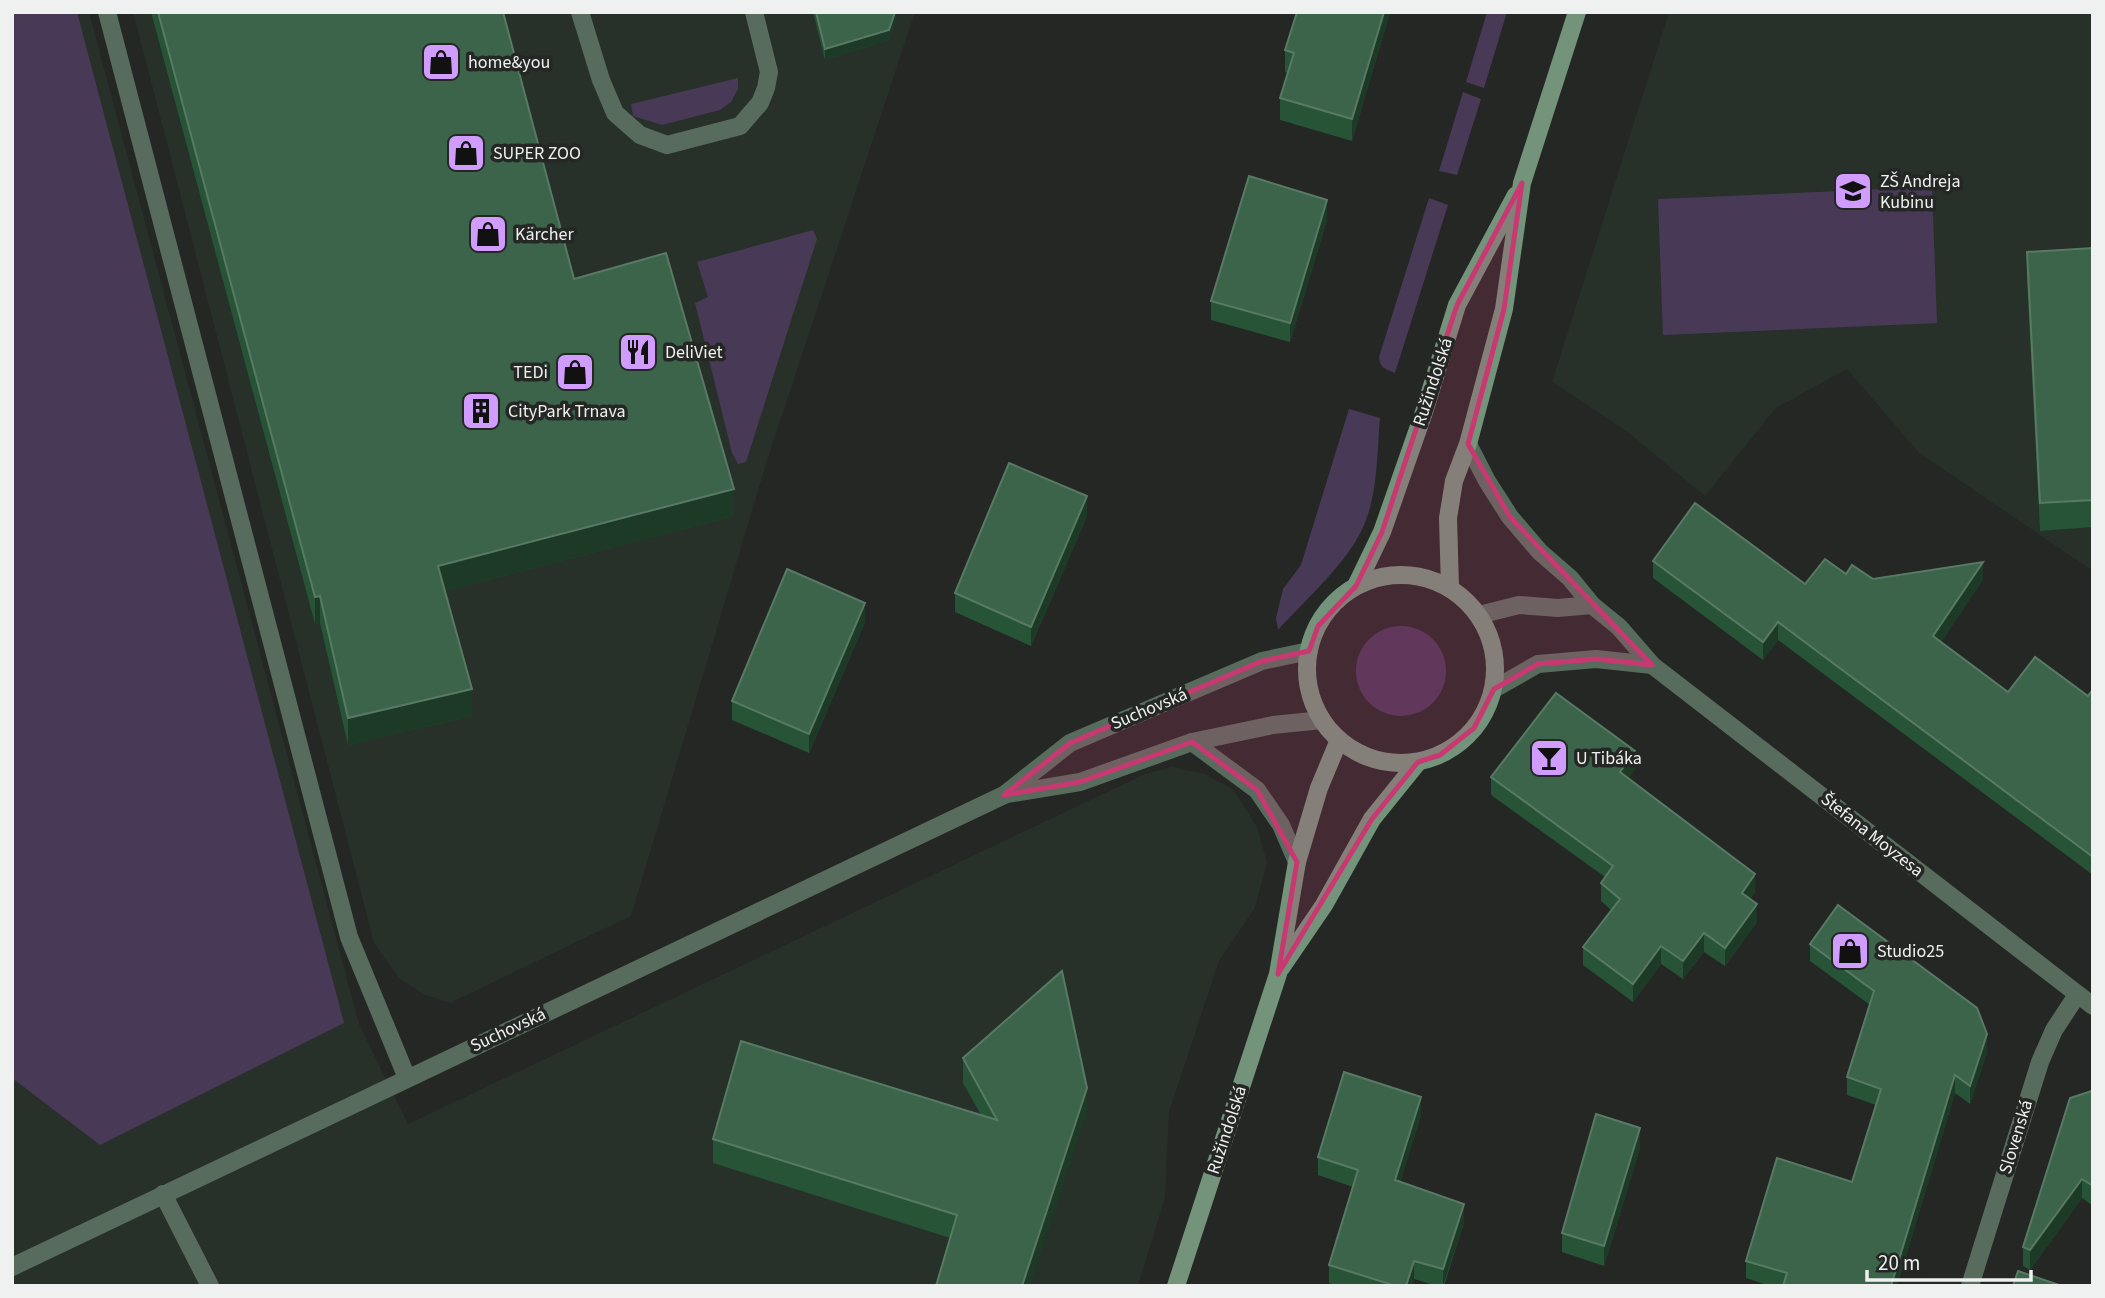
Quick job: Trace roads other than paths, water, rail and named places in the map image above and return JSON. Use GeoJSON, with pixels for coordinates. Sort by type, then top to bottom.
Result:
{"type":"FeatureCollection","features":[{"type":"Feature","properties":{"kind":"main road","name":"Ružindolská"},"geometry":{"type":"LineString","coordinates":[[1450,588],[1448,518],[1454,481],[1468,444],[1504,309],[1522,183],[1577,12]]}},
{"type":"Feature","properties":{"kind":"main road","name":"Ružindolská"},"geometry":{"type":"LineString","coordinates":[[1356,586],[1382,532],[1424,412],[1457,305],[1522,183]]}},
{"type":"Feature","properties":{"kind":"main road"},"geometry":{"type":"LineString","coordinates":[[1403,575],[1427,579],[1450,588],[1479,615],[1491,638],[1495,663],[1494,689],[1486,710],[1474,728],[1458,744],[1440,755],[1418,762],[1397,763],[1376,760],[1356,752],[1339,740],[1322,720],[1312,699],[1307,675],[1309,651],[1318,626],[1335,603],[1356,586],[1379,578],[1403,575]]}},
{"type":"Feature","properties":{"kind":"main road","name":"Ružindolská"},"geometry":{"type":"LineString","coordinates":[[1176,1286],[1278,974],[1297,862],[1319,788],[1339,740]]}},
{"type":"Feature","properties":{"kind":"main road","name":"Ružindolská"},"geometry":{"type":"LineString","coordinates":[[1278,974],[1324,905],[1372,819],[1418,762]]}},
{"type":"Feature","properties":{"kind":"street"},"geometry":{"type":"LineString","coordinates":[[107,12],[349,937],[407,1078]]}},
{"type":"Feature","properties":{"kind":"street"},"geometry":{"type":"LineString","coordinates":[[580,12],[601,80],[615,113],[640,135],[667,145],[740,126],[760,103],[769,72],[754,12]]}},
{"type":"Feature","properties":{"kind":"street","name":"Štefana Moyzesa"},"geometry":{"type":"LineString","coordinates":[[1468,444],[1510,517],[1540,552],[1570,578],[1592,605],[1619,627],[1652,665],[2093,1006]]}},
{"type":"Feature","properties":{"kind":"street"},"geometry":{"type":"LineString","coordinates":[[1479,615],[1519,605],[1558,608],[1592,605]]}},
{"type":"Feature","properties":{"kind":"street","name":"Suchovská"},"geometry":{"type":"LineString","coordinates":[[12,1267],[1004,795],[1070,743],[1262,660],[1309,651]]}},
{"type":"Feature","properties":{"kind":"street"},"geometry":{"type":"LineString","coordinates":[[1494,689],[1538,664],[1596,659],[1652,665]]}},
{"type":"Feature","properties":{"kind":"street","name":"Suchovská"},"geometry":{"type":"LineString","coordinates":[[1004,795],[1080,782],[1192,742],[1273,725],[1322,720]]}},
{"type":"Feature","properties":{"kind":"street"},"geometry":{"type":"LineString","coordinates":[[1192,742],[1257,790],[1281,825],[1297,862]]}},
{"type":"Feature","properties":{"kind":"street","name":"Slovenská"},"geometry":{"type":"LineString","coordinates":[[1970,1286],[2039,1062],[2054,1030],[2077,995]]}},
{"type":"Feature","properties":{"kind":"street"},"geometry":{"type":"LineString","coordinates":[[163,1194],[210,1286]]}},
{"type":"Feature","properties":{"kind":"place","name":"home&you"},"geometry":{"type":"Point","coordinates":[441,62]}},
{"type":"Feature","properties":{"kind":"place","name":"SUPER ZOO"},"geometry":{"type":"Point","coordinates":[466,153]}},
{"type":"Feature","properties":{"kind":"place","name":"ZŠ Andreja Kubinu"},"geometry":{"type":"Point","coordinates":[1853,191]}},
{"type":"Feature","properties":{"kind":"place","name":"Kärcher"},"geometry":{"type":"Point","coordinates":[488,234]}},
{"type":"Feature","properties":{"kind":"place","name":"DeliViet"},"geometry":{"type":"Point","coordinates":[638,352]}},
{"type":"Feature","properties":{"kind":"place","name":"TEDi"},"geometry":{"type":"Point","coordinates":[575,372]}},
{"type":"Feature","properties":{"kind":"place","name":"CityPark Trnava"},"geometry":{"type":"Point","coordinates":[481,411]}},
{"type":"Feature","properties":{"kind":"place","name":"U Tibáka"},"geometry":{"type":"Point","coordinates":[1549,758]}},
{"type":"Feature","properties":{"kind":"place","name":"Studio25"},"geometry":{"type":"Point","coordinates":[1850,951]}}]}
